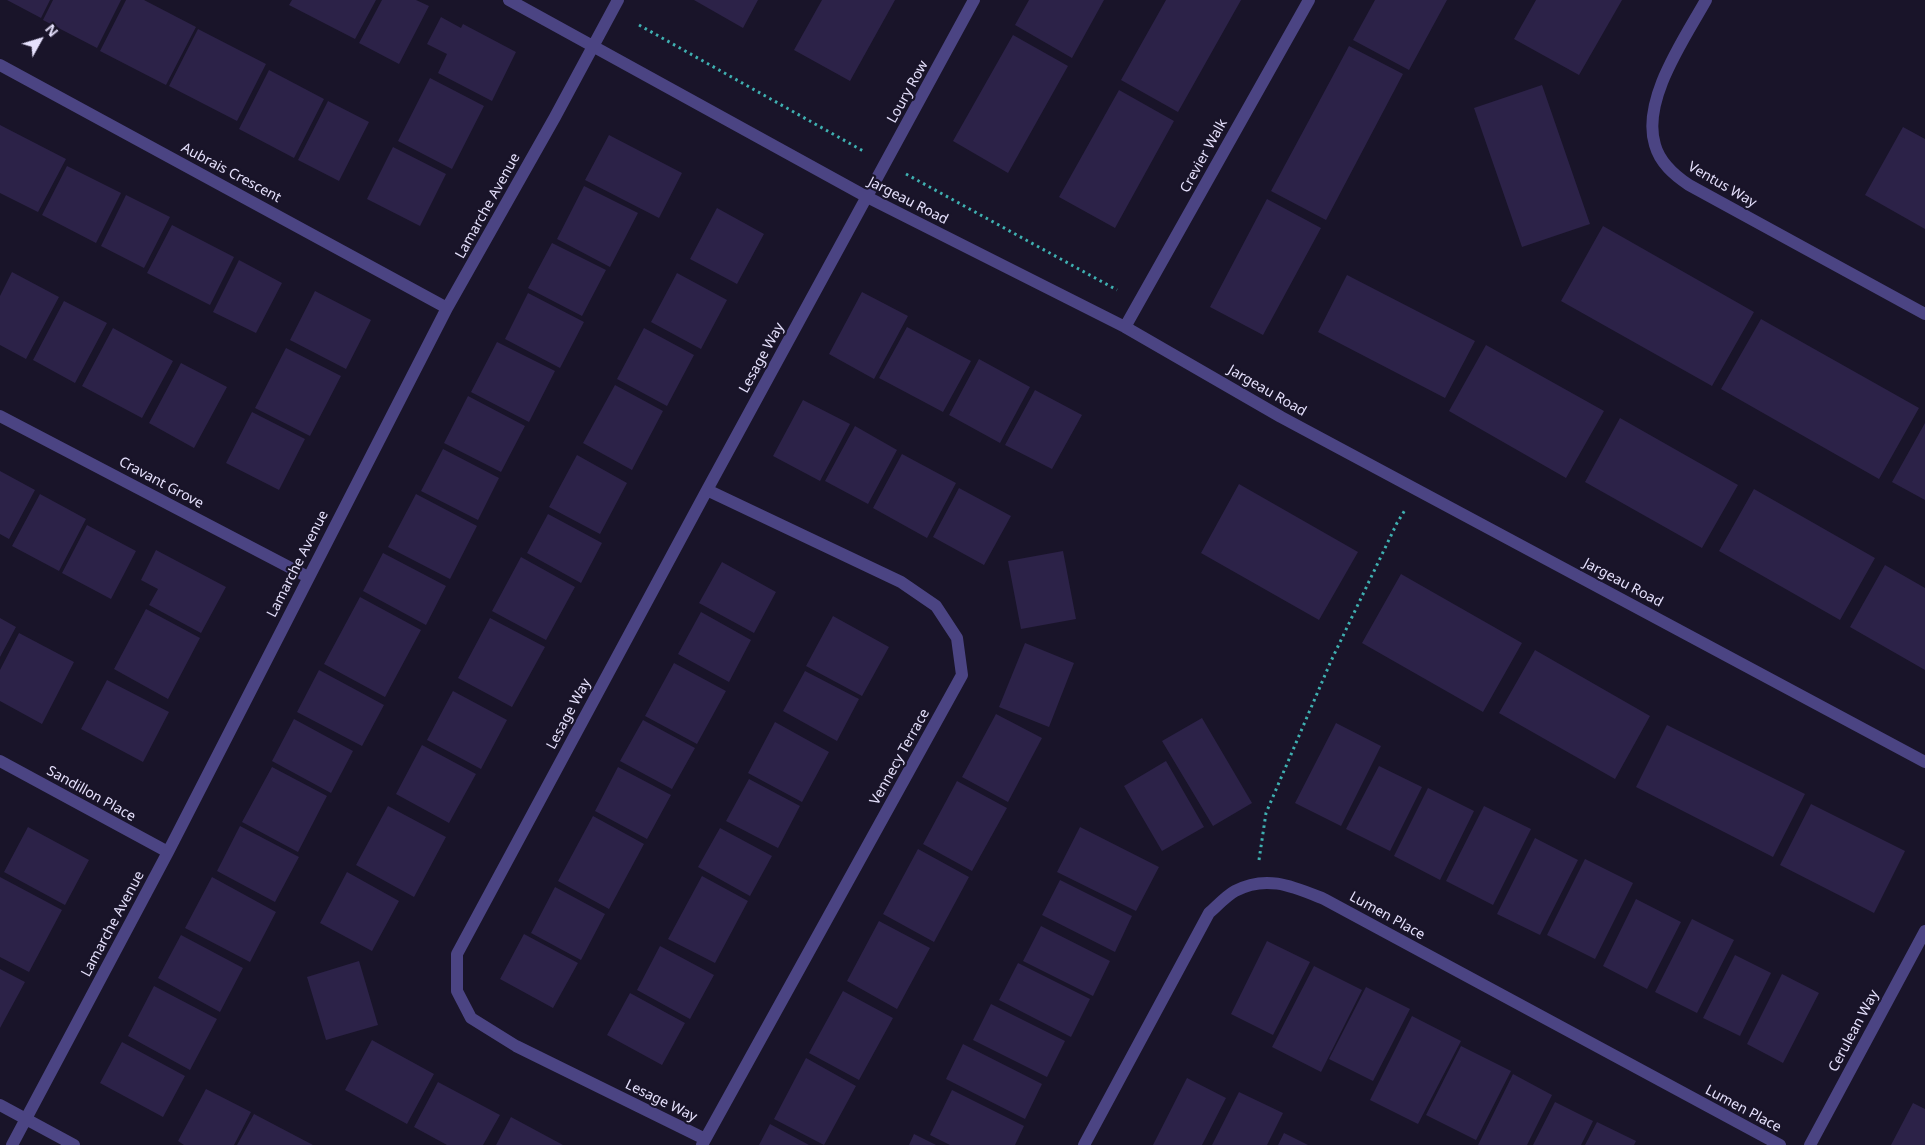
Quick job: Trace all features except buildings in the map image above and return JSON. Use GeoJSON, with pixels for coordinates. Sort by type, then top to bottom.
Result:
{"type":"FeatureCollection","features":[{"type":"Feature","properties":{"kind":"street","name":"Jargeau Road"},"geometry":{"type":"LineString","coordinates":[[509,0],[867,197],[1125,327],[1281,417],[1925,762]]}},
{"type":"Feature","properties":{"kind":"street","name":"Lamarche Avenue"},"geometry":{"type":"LineString","coordinates":[[12,1145],[168,852],[448,308],[618,0]]}},
{"type":"Feature","properties":{"kind":"street","name":"Loury Row"},"geometry":{"type":"LineString","coordinates":[[867,197],[974,0]]}},
{"type":"Feature","properties":{"kind":"street","name":"Crevier Walk"},"geometry":{"type":"LineString","coordinates":[[1125,327],[1309,0]]}},
{"type":"Feature","properties":{"kind":"street","name":"Ventus Way"},"geometry":{"type":"LineString","coordinates":[[1706,0],[1674,59],[1657,99],[1652,124],[1653,136],[1655,147],[1664,162],[1676,176],[1703,193],[1925,314]]}},
{"type":"Feature","properties":{"kind":"street","name":"Aubrais Crescent"},"geometry":{"type":"LineString","coordinates":[[0,66],[448,308]]}},
{"type":"Feature","properties":{"kind":"street","name":"Lesage Way"},"geometry":{"type":"LineString","coordinates":[[703,1142],[516,1046],[471,1018],[457,991],[457,954],[867,197]]}},
{"type":"Feature","properties":{"kind":"street","name":"Cravant Grove"},"geometry":{"type":"LineString","coordinates":[[0,416],[308,577]]}},
{"type":"Feature","properties":{"kind":"street","name":"Vennecy Terrace"},"geometry":{"type":"LineString","coordinates":[[703,1142],[962,675],[957,638],[936,606],[901,582],[707,490]]}},
{"type":"Feature","properties":{"kind":"street","name":"Sandillon Place"},"geometry":{"type":"LineString","coordinates":[[0,761],[168,852]]}},
{"type":"Feature","properties":{"kind":"street","name":"Lumen Place"},"geometry":{"type":"LineString","coordinates":[[1084,1145],[1209,913],[1234,891],[1256,883],[1284,883],[1324,899],[1780,1145]]}},
{"type":"Feature","properties":{"kind":"street","name":"Cerulean Way"},"geometry":{"type":"LineString","coordinates":[[1810,1145],[1925,931]]}},
{"type":"Feature","properties":{"kind":"street"},"geometry":{"type":"LineString","coordinates":[[0,1105],[74,1145]]}},
{"type":"Feature","properties":{"kind":"path"},"geometry":{"type":"LineString","coordinates":[[1256,883],[1266,813],[1331,661],[1397,523],[1417,490]]}}]}
